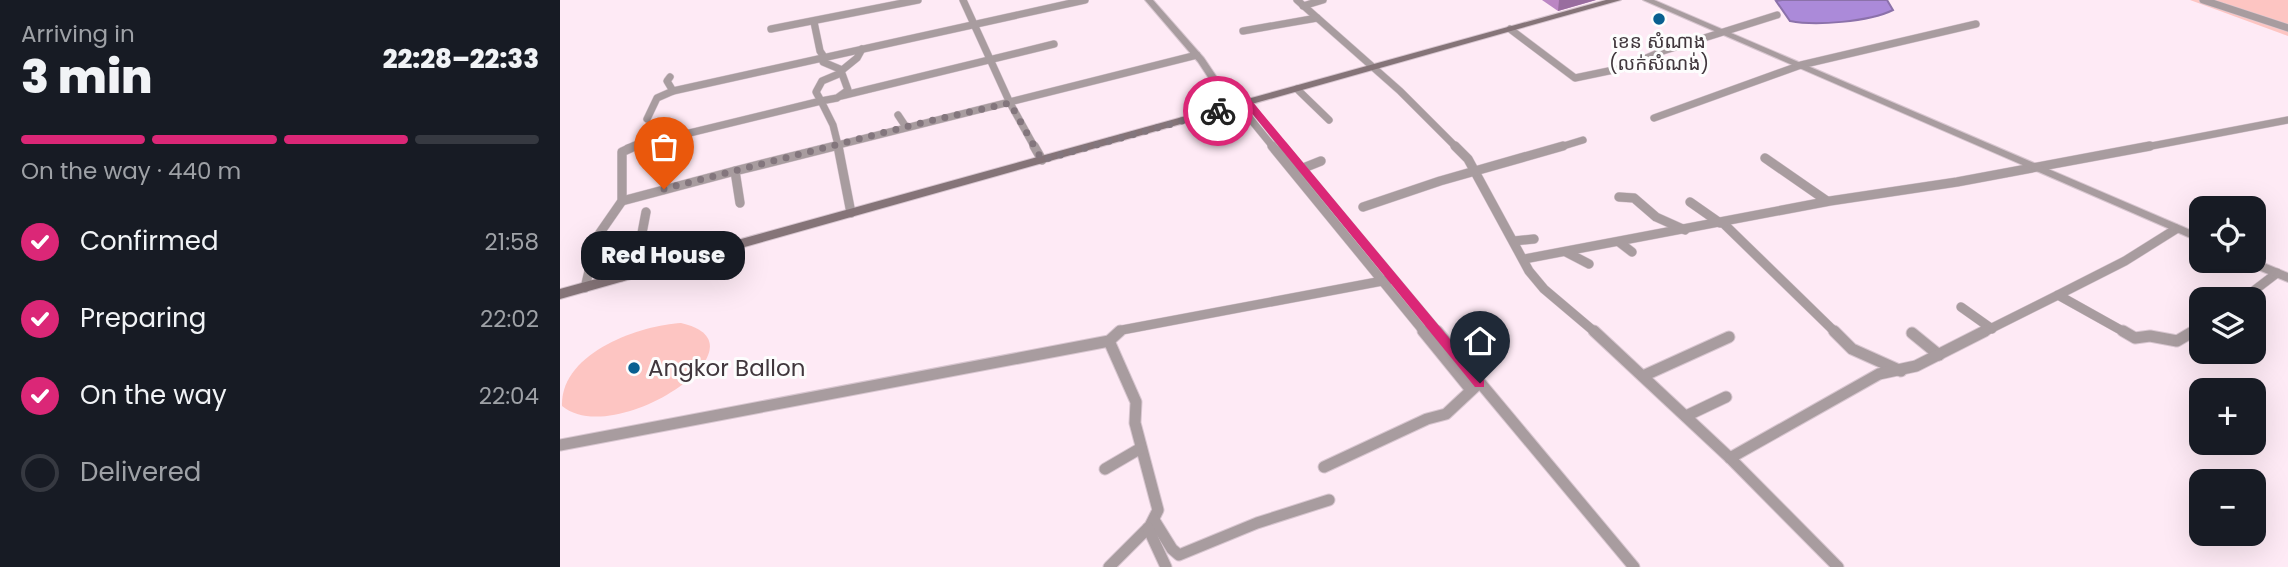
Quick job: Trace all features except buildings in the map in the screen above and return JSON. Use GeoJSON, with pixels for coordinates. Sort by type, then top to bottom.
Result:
{"type":"FeatureCollection","features":[{"type":"Feature","properties":{"kind":"main road"},"geometry":{"type":"LineString","coordinates":[[560,294],[1616,0]]}},
{"type":"Feature","properties":{"kind":"street"},"geometry":{"type":"LineString","coordinates":[[771,29],[918,0]]}},
{"type":"Feature","properties":{"kind":"street"},"geometry":{"type":"LineString","coordinates":[[963,0],[1010,103],[1042,160]]}},
{"type":"Feature","properties":{"kind":"street"},"geometry":{"type":"LineString","coordinates":[[647,118],[657,98],[673,91],[825,60],[877,45],[1085,0]]}},
{"type":"Feature","properties":{"kind":"street"},"geometry":{"type":"LineString","coordinates":[[1149,0],[1475,386],[1634,567]]}},
{"type":"Feature","properties":{"kind":"street"},"geometry":{"type":"LineString","coordinates":[[1297,0],[1400,91],[1468,159],[1529,271],[1544,289],[1731,458],[1838,567]]}},
{"type":"Feature","properties":{"kind":"street"},"geometry":{"type":"LineString","coordinates":[[1303,6],[1323,0]]}},
{"type":"Feature","properties":{"kind":"street"},"geometry":{"type":"LineString","coordinates":[[1647,0],[2189,234]]}},
{"type":"Feature","properties":{"kind":"street"},"geometry":{"type":"LineString","coordinates":[[2203,0],[2288,28]]}},
{"type":"Feature","properties":{"kind":"street"},"geometry":{"type":"LineString","coordinates":[[1510,29],[1575,78],[1623,68],[1722,31],[1777,15]]}},
{"type":"Feature","properties":{"kind":"street"},"geometry":{"type":"LineString","coordinates":[[1243,31],[1317,18]]}},
{"type":"Feature","properties":{"kind":"street"},"geometry":{"type":"LineString","coordinates":[[814,22],[820,51],[825,60],[841,71],[848,90],[841,96]]}},
{"type":"Feature","properties":{"kind":"street"},"geometry":{"type":"LineString","coordinates":[[1654,118],[1801,65],[1976,24]]}},
{"type":"Feature","properties":{"kind":"street"},"geometry":{"type":"LineString","coordinates":[[622,201],[622,152],[626,148],[1054,44]]}},
{"type":"Feature","properties":{"kind":"street"},"geometry":{"type":"LineString","coordinates":[[877,45],[877,58]]}},
{"type":"Feature","properties":{"kind":"street"},"geometry":{"type":"LineString","coordinates":[[851,213],[833,125],[816,92],[822,81],[841,71],[857,58],[862,49]]}},
{"type":"Feature","properties":{"kind":"street"},"geometry":{"type":"LineString","coordinates":[[584,288],[597,237],[622,201],[1197,55]]}},
{"type":"Feature","properties":{"kind":"street"},"geometry":{"type":"LineString","coordinates":[[824,74],[825,60]]}},
{"type":"Feature","properties":{"kind":"street"},"geometry":{"type":"LineString","coordinates":[[670,77],[667,81],[673,91]]}},
{"type":"Feature","properties":{"kind":"street"},"geometry":{"type":"LineString","coordinates":[[1297,89],[1329,120]]}},
{"type":"Feature","properties":{"kind":"street"},"geometry":{"type":"LineString","coordinates":[[1240,105],[1301,169],[1388,281]]}},
{"type":"Feature","properties":{"kind":"street"},"geometry":{"type":"LineString","coordinates":[[898,115],[906,127]]}},
{"type":"Feature","properties":{"kind":"street"},"geometry":{"type":"LineString","coordinates":[[1524,259],[1827,201],[1958,182],[2288,120]]}},
{"type":"Feature","properties":{"kind":"street"},"geometry":{"type":"LineString","coordinates":[[1363,207],[1583,140]]}},
{"type":"Feature","properties":{"kind":"street"},"geometry":{"type":"LineString","coordinates":[[1765,158],[1827,201]]}},
{"type":"Feature","properties":{"kind":"street"},"geometry":{"type":"LineString","coordinates":[[1301,169],[1321,161]]}},
{"type":"Feature","properties":{"kind":"street"},"geometry":{"type":"LineString","coordinates":[[736,171],[740,203]]}},
{"type":"Feature","properties":{"kind":"street"},"geometry":{"type":"LineString","coordinates":[[1619,197],[1634,198],[1656,217],[1685,230]]}},
{"type":"Feature","properties":{"kind":"street"},"geometry":{"type":"LineString","coordinates":[[1690,202],[1722,223],[1852,349],[1902,371]]}},
{"type":"Feature","properties":{"kind":"street"},"geometry":{"type":"LineString","coordinates":[[622,277],[639,248],[646,212]]}},
{"type":"Feature","properties":{"kind":"street"},"geometry":{"type":"LineString","coordinates":[[1731,458],[1869,379],[1879,374],[1902,371],[1939,355],[2125,261],[2176,229]]}},
{"type":"Feature","properties":{"kind":"street"},"geometry":{"type":"LineString","coordinates":[[1514,241],[1534,239]]}},
{"type":"Feature","properties":{"kind":"street"},"geometry":{"type":"LineString","coordinates":[[1619,242],[1632,252]]}},
{"type":"Feature","properties":{"kind":"street"},"geometry":{"type":"LineString","coordinates":[[656,267],[657,252]]}},
{"type":"Feature","properties":{"kind":"street"},"geometry":{"type":"LineString","coordinates":[[1565,252],[1589,264]]}},
{"type":"Feature","properties":{"kind":"street"},"geometry":{"type":"LineString","coordinates":[[2263,287],[2282,276]]}},
{"type":"Feature","properties":{"kind":"street"},"geometry":{"type":"LineString","coordinates":[[560,444],[1110,341],[1122,330],[1388,281]]}},
{"type":"Feature","properties":{"kind":"street"},"geometry":{"type":"LineString","coordinates":[[2058,295],[2135,338],[2150,336],[2177,341],[2189,334]]}},
{"type":"Feature","properties":{"kind":"street"},"geometry":{"type":"LineString","coordinates":[[1961,307],[1992,329]]}},
{"type":"Feature","properties":{"kind":"street"},"geometry":{"type":"LineString","coordinates":[[1912,333],[1939,355]]}},
{"type":"Feature","properties":{"kind":"street"},"geometry":{"type":"LineString","coordinates":[[1643,376],[1729,337]]}},
{"type":"Feature","properties":{"kind":"street"},"geometry":{"type":"LineString","coordinates":[[1109,567],[1151,524],[1158,510],[1140,448],[1136,402],[1110,341]]}},
{"type":"Feature","properties":{"kind":"street"},"geometry":{"type":"LineString","coordinates":[[1324,467],[1427,419],[1446,414],[1469,395],[1475,386]]}},
{"type":"Feature","properties":{"kind":"street"},"geometry":{"type":"LineString","coordinates":[[1686,416],[1726,397]]}},
{"type":"Feature","properties":{"kind":"street"},"geometry":{"type":"LineString","coordinates":[[1105,469],[1140,448]]}},
{"type":"Feature","properties":{"kind":"street"},"geometry":{"type":"LineString","coordinates":[[1151,524],[1179,555],[1257,523],[1329,500]]}},
{"type":"Feature","properties":{"kind":"street"},"geometry":{"type":"LineString","coordinates":[[1151,524],[1166,567]]}},
{"type":"Feature","properties":{"kind":"shaded area"},"geometry":{"type":"Polygon","coordinates":[[[1887,0],[1893,10],[1856,20],[1801,22],[1790,21],[1776,1],[1887,0]]]}},
{"type":"Feature","properties":{"kind":"shaded area"},"geometry":{"type":"Polygon","coordinates":[[[2190,0],[2288,0],[2288,36],[2190,0]]]}},
{"type":"Feature","properties":{"kind":"shaded area"},"geometry":{"type":"Polygon","coordinates":[[[681,323],[705,334],[709,351],[698,370],[676,389],[647,405],[616,415],[586,416],[562,406],[565,387],[574,371],[588,357],[626,336],[646,329],[681,323]]]}},
{"type":"Feature","properties":{"kind":"way so far"},"geometry":{"type":"LineString","coordinates":[[664,189],[1010,103],[1042,160],[1218,111]]}},
{"type":"Feature","properties":{"kind":"place","name":"ខេន សំណាង (លក់សំណង់)"},"geometry":{"type":"Point","coordinates":[1659,19]}},
{"type":"Feature","properties":{"kind":"place","name":"Red House"},"geometry":{"type":"Point","coordinates":[664,189]}},
{"type":"Feature","properties":{"kind":"place","name":"Angkor Ballon"},"geometry":{"type":"Point","coordinates":[634,368]}},
{"type":"Feature","properties":{"kind":"route"},"geometry":{"type":"LineString","coordinates":[[1218,111],[1248,102],[1480,383]]}}]}
